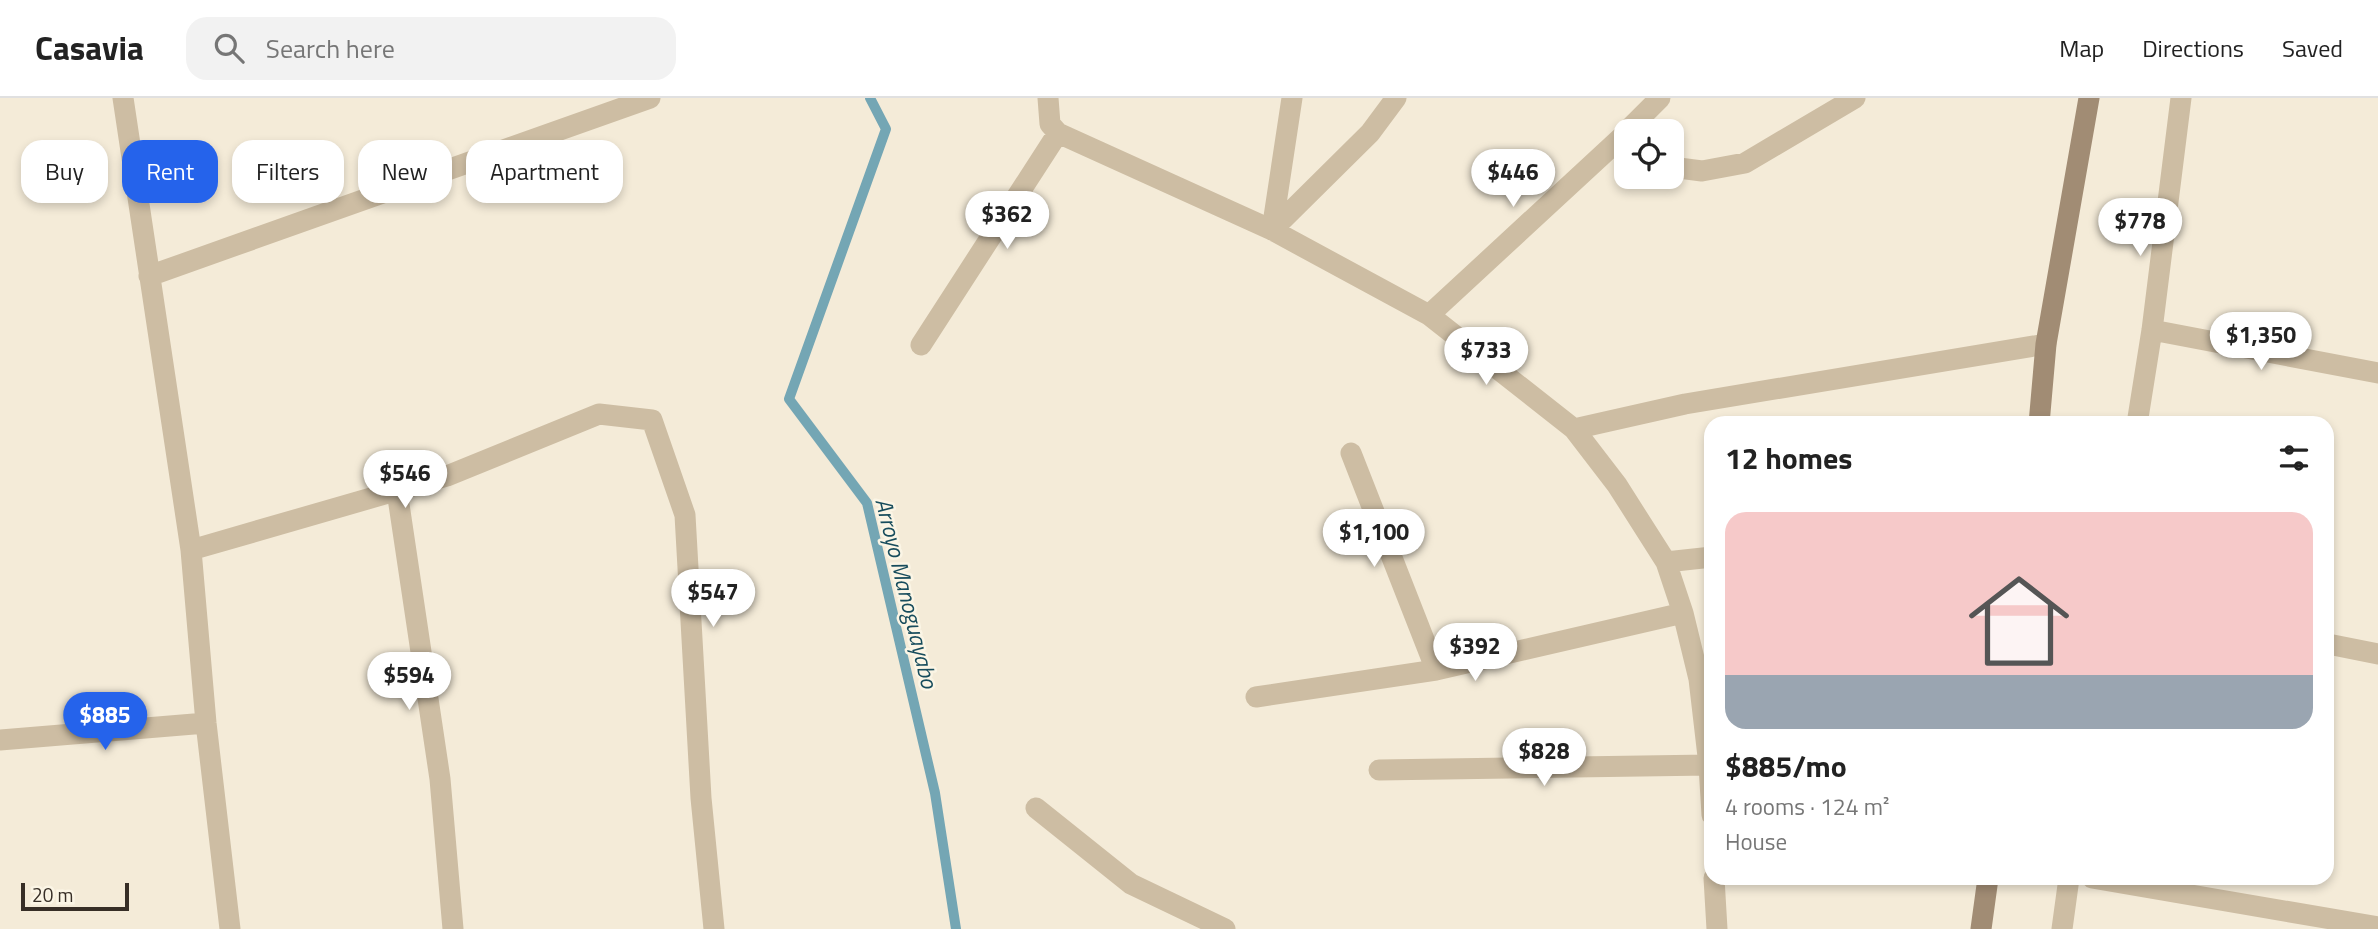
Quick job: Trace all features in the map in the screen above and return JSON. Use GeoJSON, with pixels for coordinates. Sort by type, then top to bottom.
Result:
{"type":"FeatureCollection","features":[{"type":"Feature","properties":{"kind":"street"},"geometry":{"type":"LineString","coordinates":[[123,98],[191,550],[206,723],[230,929]]}},
{"type":"Feature","properties":{"kind":"street"},"geometry":{"type":"LineString","coordinates":[[149,276],[650,98]]}},
{"type":"Feature","properties":{"kind":"street"},"geometry":{"type":"LineString","coordinates":[[1048,98],[1050,124],[1058,133],[1272,230],[1429,315],[1574,429],[1617,485],[1666,562],[1683,613],[1699,679],[1704,722]]}},
{"type":"Feature","properties":{"kind":"street"},"geometry":{"type":"LineString","coordinates":[[1272,230],[1292,98]]}},
{"type":"Feature","properties":{"kind":"street"},"geometry":{"type":"LineString","coordinates":[[1272,230],[1370,132],[1396,98]]}},
{"type":"Feature","properties":{"kind":"street"},"geometry":{"type":"LineString","coordinates":[[1640,119],[1660,98]]}},
{"type":"Feature","properties":{"kind":"street"},"geometry":{"type":"LineString","coordinates":[[1684,168],[1702,171],[1745,163],[1855,98]]}},
{"type":"Feature","properties":{"kind":"street"},"geometry":{"type":"LineString","coordinates":[[2040,416],[2046,344],[2089,98]]}},
{"type":"Feature","properties":{"kind":"street"},"geometry":{"type":"LineString","coordinates":[[2138,416],[2152,330],[2181,98]]}},
{"type":"Feature","properties":{"kind":"street"},"geometry":{"type":"LineString","coordinates":[[921,345],[1058,133]]}},
{"type":"Feature","properties":{"kind":"street"},"geometry":{"type":"LineString","coordinates":[[1429,315],[1614,145]]}},
{"type":"Feature","properties":{"kind":"street"},"geometry":{"type":"LineString","coordinates":[[2152,330],[2378,373]]}},
{"type":"Feature","properties":{"kind":"street"},"geometry":{"type":"LineString","coordinates":[[1574,429],[1685,404],[2046,344]]}},
{"type":"Feature","properties":{"kind":"street"},"geometry":{"type":"LineString","coordinates":[[191,550],[447,476],[599,414],[652,420],[685,515],[701,799],[714,929]]}},
{"type":"Feature","properties":{"kind":"street"},"geometry":{"type":"LineString","coordinates":[[1351,453],[1436,670]]}},
{"type":"Feature","properties":{"kind":"street"},"geometry":{"type":"LineString","coordinates":[[397,491],[440,779],[453,929]]}},
{"type":"Feature","properties":{"kind":"street"},"geometry":{"type":"LineString","coordinates":[[1666,562],[1704,558]]}},
{"type":"Feature","properties":{"kind":"street"},"geometry":{"type":"LineString","coordinates":[[1256,697],[1436,670],[1683,613]]}},
{"type":"Feature","properties":{"kind":"street"},"geometry":{"type":"LineString","coordinates":[[2334,645],[2378,654]]}},
{"type":"Feature","properties":{"kind":"street"},"geometry":{"type":"LineString","coordinates":[[0,740],[206,723]]}},
{"type":"Feature","properties":{"kind":"street"},"geometry":{"type":"LineString","coordinates":[[1379,770],[1704,765]]}},
{"type":"Feature","properties":{"kind":"street"},"geometry":{"type":"LineString","coordinates":[[1036,807],[1131,884],[1225,929]]}},
{"type":"Feature","properties":{"kind":"street"},"geometry":{"type":"LineString","coordinates":[[1714,885],[1717,929]]}},
{"type":"Feature","properties":{"kind":"street"},"geometry":{"type":"LineString","coordinates":[[1982,929],[1987,885]]}},
{"type":"Feature","properties":{"kind":"street"},"geometry":{"type":"LineString","coordinates":[[2062,929],[2068,885]]}},
{"type":"Feature","properties":{"kind":"street"},"geometry":{"type":"LineString","coordinates":[[2132,885],[2378,927]]}},
{"type":"Feature","properties":{"kind":"waterway","name":"Arroyo Manoguayabo"},"geometry":{"type":"LineString","coordinates":[[870,98],[886,129],[789,399],[867,503],[935,793],[956,929]]}}]}
